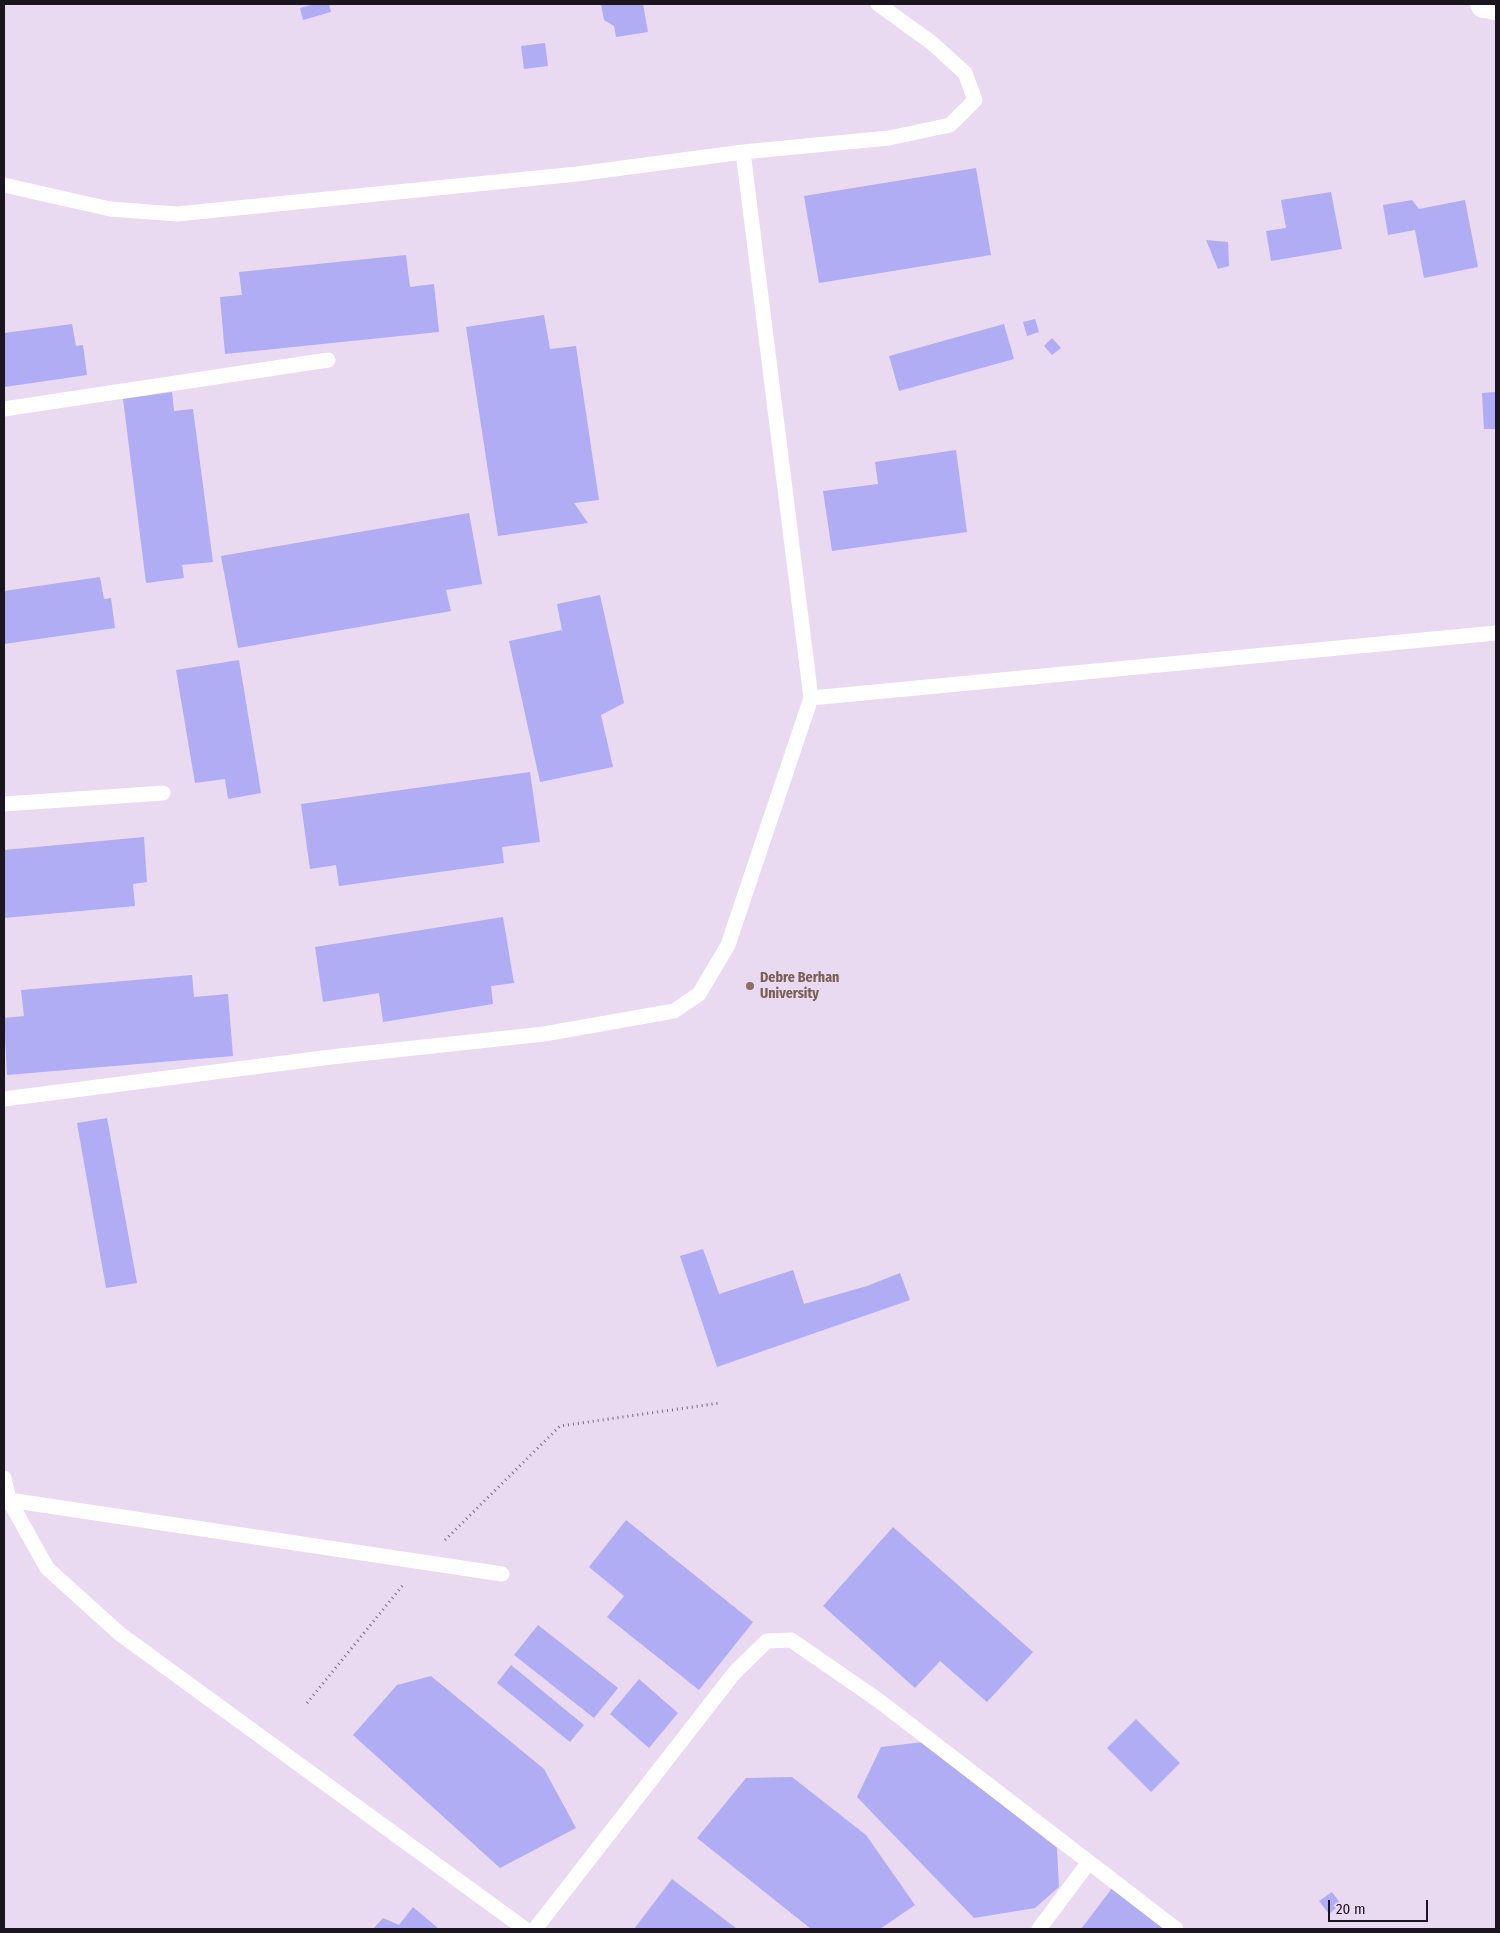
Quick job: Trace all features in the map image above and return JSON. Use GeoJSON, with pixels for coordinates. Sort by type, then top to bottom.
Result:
{"type":"FeatureCollection","features":[{"type":"Feature","properties":{"kind":"main road"},"geometry":{"type":"LineString","coordinates":[[1484,4],[1496,6]]}},
{"type":"Feature","properties":{"kind":"lane"},"geometry":{"type":"LineString","coordinates":[[4,185],[110,209],[177,214],[577,174],[743,152],[889,138],[950,125],[974,100],[965,73],[932,43],[878,4]]}},
{"type":"Feature","properties":{"kind":"lane"},"geometry":{"type":"LineString","coordinates":[[4,1099],[340,1056],[544,1034],[674,1011],[699,994],[728,945],[811,698],[743,152]]}},
{"type":"Feature","properties":{"kind":"lane"},"geometry":{"type":"LineString","coordinates":[[4,409],[328,360]]}},
{"type":"Feature","properties":{"kind":"lane"},"geometry":{"type":"LineString","coordinates":[[811,698],[1496,633]]}},
{"type":"Feature","properties":{"kind":"lane"},"geometry":{"type":"LineString","coordinates":[[4,804],[163,793]]}},
{"type":"Feature","properties":{"kind":"lane"},"geometry":{"type":"LineString","coordinates":[[4,1478],[9,1500],[47,1568],[120,1634],[525,1929]]}},
{"type":"Feature","properties":{"kind":"lane"},"geometry":{"type":"LineString","coordinates":[[9,1500],[502,1574]]}},
{"type":"Feature","properties":{"kind":"lane"},"geometry":{"type":"LineString","coordinates":[[535,1929],[734,1672],[767,1641],[791,1640],[878,1700],[1176,1929]]}},
{"type":"Feature","properties":{"kind":"lane"},"geometry":{"type":"LineString","coordinates":[[1039,1929],[1089,1862]]}},
{"type":"Feature","properties":{"kind":"path"},"geometry":{"type":"LineString","coordinates":[[307,1703],[422,1562],[560,1426],[720,1403]]}},
{"type":"Feature","properties":{"kind":"building"},"geometry":{"type":"Polygon","coordinates":[[[314,4],[329,4],[331,12],[303,20],[300,8],[314,4]]]}},
{"type":"Feature","properties":{"kind":"building"},"geometry":{"type":"Polygon","coordinates":[[[601,4],[643,4],[648,32],[616,37],[614,26],[604,20],[601,4]]]}},
{"type":"Feature","properties":{"kind":"building"},"geometry":{"type":"Polygon","coordinates":[[[545,43],[548,66],[524,69],[521,46],[545,43]]]}},
{"type":"Feature","properties":{"kind":"building"},"geometry":{"type":"Polygon","coordinates":[[[976,168],[991,255],[819,283],[804,196],[976,168]]]}},
{"type":"Feature","properties":{"kind":"building"},"geometry":{"type":"Polygon","coordinates":[[[1331,192],[1342,249],[1271,261],[1266,231],[1286,228],[1281,200],[1331,192]]]}},
{"type":"Feature","properties":{"kind":"building"},"geometry":{"type":"Polygon","coordinates":[[[1412,200],[1419,209],[1465,200],[1478,267],[1424,278],[1415,230],[1388,235],[1383,205],[1412,200]]]}},
{"type":"Feature","properties":{"kind":"building"},"geometry":{"type":"Polygon","coordinates":[[[1206,240],[1228,242],[1229,266],[1218,269],[1206,240]]]}},
{"type":"Feature","properties":{"kind":"building"},"geometry":{"type":"Polygon","coordinates":[[[406,255],[410,287],[434,284],[439,332],[225,354],[220,297],[242,295],[239,272],[406,255]]]}},
{"type":"Feature","properties":{"kind":"building"},"geometry":{"type":"Polygon","coordinates":[[[544,315],[550,349],[576,346],[599,500],[574,503],[588,523],[498,536],[466,327],[544,315]]]}},
{"type":"Feature","properties":{"kind":"building"},"geometry":{"type":"Polygon","coordinates":[[[1035,319],[1039,332],[1027,336],[1023,322],[1035,319]]]}},
{"type":"Feature","properties":{"kind":"building"},"geometry":{"type":"Polygon","coordinates":[[[72,324],[76,346],[83,345],[87,375],[4,387],[4,333],[72,324]]]}},
{"type":"Feature","properties":{"kind":"building"},"geometry":{"type":"Polygon","coordinates":[[[1004,324],[1014,359],[899,391],[889,356],[1004,324]]]}},
{"type":"Feature","properties":{"kind":"building"},"geometry":{"type":"Polygon","coordinates":[[[1052,338],[1061,348],[1052,355],[1044,346],[1052,338]]]}},
{"type":"Feature","properties":{"kind":"building"},"geometry":{"type":"Polygon","coordinates":[[[172,392],[174,411],[193,409],[213,562],[182,565],[184,578],[146,583],[123,399],[172,392]]]}},
{"type":"Feature","properties":{"kind":"building"},"geometry":{"type":"Polygon","coordinates":[[[1496,392],[1496,429],[1484,429],[1482,393],[1496,392]]]}},
{"type":"Feature","properties":{"kind":"building"},"geometry":{"type":"Polygon","coordinates":[[[956,450],[967,532],[832,551],[823,491],[878,484],[875,462],[956,450]]]}},
{"type":"Feature","properties":{"kind":"building"},"geometry":{"type":"Polygon","coordinates":[[[469,513],[482,584],[446,590],[451,611],[238,648],[221,556],[469,513]]]}},
{"type":"Feature","properties":{"kind":"building"},"geometry":{"type":"Polygon","coordinates":[[[100,577],[104,599],[111,598],[115,628],[4,644],[4,591],[100,577]]]}},
{"type":"Feature","properties":{"kind":"building"},"geometry":{"type":"Polygon","coordinates":[[[600,595],[624,703],[601,715],[613,767],[540,782],[509,641],[562,630],[557,604],[600,595]]]}},
{"type":"Feature","properties":{"kind":"building"},"geometry":{"type":"Polygon","coordinates":[[[239,660],[261,793],[228,799],[225,779],[195,783],[176,670],[239,660]]]}},
{"type":"Feature","properties":{"kind":"building"},"geometry":{"type":"Polygon","coordinates":[[[530,772],[540,842],[502,847],[504,863],[339,886],[336,865],[310,869],[301,804],[530,772]]]}},
{"type":"Feature","properties":{"kind":"building"},"geometry":{"type":"Polygon","coordinates":[[[144,837],[147,882],[133,884],[135,906],[4,918],[4,850],[144,837]]]}},
{"type":"Feature","properties":{"kind":"building"},"geometry":{"type":"Polygon","coordinates":[[[503,917],[514,983],[491,986],[493,1004],[383,1022],[379,993],[323,1002],[315,947],[503,917]]]}},
{"type":"Feature","properties":{"kind":"building"},"geometry":{"type":"Polygon","coordinates":[[[192,975],[194,997],[228,994],[233,1056],[7,1075],[4,1018],[24,1016],[21,990],[192,975]]]}},
{"type":"Feature","properties":{"kind":"building"},"geometry":{"type":"Polygon","coordinates":[[[107,1118],[137,1283],[106,1288],[77,1123],[107,1118]]]}},
{"type":"Feature","properties":{"kind":"building"},"geometry":{"type":"Polygon","coordinates":[[[703,1249],[719,1294],[793,1270],[804,1304],[867,1286],[900,1273],[910,1300],[717,1367],[680,1256],[703,1249]]]}},
{"type":"Feature","properties":{"kind":"building"},"geometry":{"type":"Polygon","coordinates":[[[626,1520],[753,1622],[699,1690],[607,1617],[624,1596],[589,1567],[626,1520]]]}},
{"type":"Feature","properties":{"kind":"building"},"geometry":{"type":"Polygon","coordinates":[[[893,1527],[1033,1652],[987,1702],[940,1661],[915,1688],[823,1606],[893,1527]]]}},
{"type":"Feature","properties":{"kind":"building"},"geometry":{"type":"Polygon","coordinates":[[[538,1625],[618,1688],[594,1718],[514,1655],[538,1625]]]}},
{"type":"Feature","properties":{"kind":"building"},"geometry":{"type":"Polygon","coordinates":[[[511,1665],[584,1725],[570,1742],[497,1683],[511,1665]]]}},
{"type":"Feature","properties":{"kind":"building"},"geometry":{"type":"Polygon","coordinates":[[[431,1676],[544,1769],[576,1828],[500,1868],[353,1735],[397,1685],[431,1676]]]}},
{"type":"Feature","properties":{"kind":"building"},"geometry":{"type":"Polygon","coordinates":[[[639,1679],[678,1713],[649,1748],[610,1714],[639,1679]]]}},
{"type":"Feature","properties":{"kind":"building"},"geometry":{"type":"Polygon","coordinates":[[[1136,1719],[1180,1763],[1151,1792],[1107,1748],[1136,1719]]]}},
{"type":"Feature","properties":{"kind":"building"},"geometry":{"type":"Polygon","coordinates":[[[923,1742],[1057,1848],[1059,1887],[1035,1908],[974,1918],[857,1797],[881,1747],[923,1742]]]}},
{"type":"Feature","properties":{"kind":"building"},"geometry":{"type":"Polygon","coordinates":[[[792,1777],[866,1835],[915,1905],[880,1929],[811,1929],[697,1838],[746,1778],[792,1777]]]}},
{"type":"Feature","properties":{"kind":"building"},"geometry":{"type":"Polygon","coordinates":[[[672,1879],[737,1929],[634,1929],[672,1879]]]}},
{"type":"Feature","properties":{"kind":"building"},"geometry":{"type":"Polygon","coordinates":[[[1113,1887],[1168,1929],[1081,1929],[1113,1887]]]}},
{"type":"Feature","properties":{"kind":"building"},"geometry":{"type":"Polygon","coordinates":[[[1332,1892],[1341,1904],[1329,1914],[1319,1901],[1332,1892]]]}},
{"type":"Feature","properties":{"kind":"building"},"geometry":{"type":"Polygon","coordinates":[[[413,1907],[439,1929],[373,1929],[383,1918],[399,1925],[413,1907]]]}},
{"type":"Feature","properties":{"kind":"place","name":"Debre Berhan University"},"geometry":{"type":"Point","coordinates":[750,986]}}]}
